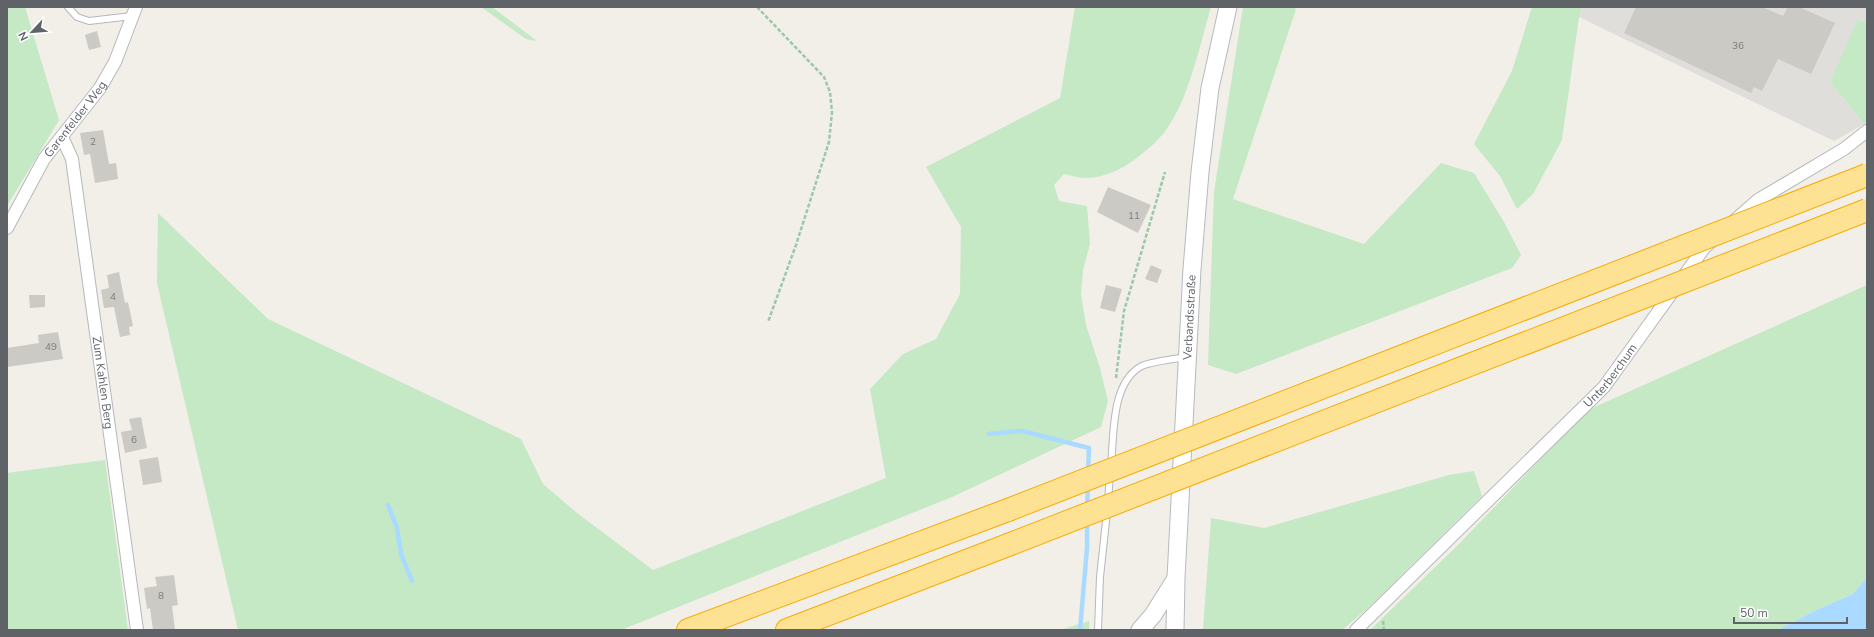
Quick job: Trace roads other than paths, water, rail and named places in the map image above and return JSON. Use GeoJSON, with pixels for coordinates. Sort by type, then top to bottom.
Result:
{"type":"FeatureCollection","features":[{"type":"Feature","properties":{"kind":"highway"},"geometry":{"type":"LineString","coordinates":[[688,630],[1008,510],[1867,175]]}},
{"type":"Feature","properties":{"kind":"highway"},"geometry":{"type":"LineString","coordinates":[[787,630],[1867,210]]}},
{"type":"Feature","properties":{"kind":"main road","name":"Verbandsstraße"},"geometry":{"type":"LineString","coordinates":[[1175,630],[1176,578],[1188,357],[1200,172],[1210,88],[1228,7]]}},
{"type":"Feature","properties":{"kind":"main road"},"geometry":{"type":"LineString","coordinates":[[1140,630],[1153,615],[1176,578]]}},
{"type":"Feature","properties":{"kind":"street","name":"Garenfelder Weg"},"geometry":{"type":"LineString","coordinates":[[7,228],[44,160],[100,88],[115,62],[134,11]]}},
{"type":"Feature","properties":{"kind":"street","name":"Unterberchum"},"geometry":{"type":"LineString","coordinates":[[1356,630],[1604,387],[1704,248],[1758,200],[1844,149],[1867,131]]}},
{"type":"Feature","properties":{"kind":"street","name":"Zum Kahlen Berg"},"geometry":{"type":"LineString","coordinates":[[62,138],[72,159],[137,630]]}},
{"type":"Feature","properties":{"kind":"lane"},"geometry":{"type":"LineString","coordinates":[[68,7],[77,17],[89,21],[134,11]]}},
{"type":"Feature","properties":{"kind":"lane"},"geometry":{"type":"LineString","coordinates":[[1098,630],[1100,577],[1118,399],[1127,380],[1140,366],[1188,357]]}},
{"type":"Feature","properties":{"kind":"water"},"geometry":{"type":"Polygon","coordinates":[[[1867,577],[1867,630],[1778,630],[1814,611],[1853,594],[1867,577]]]}},
{"type":"Feature","properties":{"kind":"waterway"},"geometry":{"type":"LineString","coordinates":[[989,434],[1022,431],[1089,448],[1088,472]]}},
{"type":"Feature","properties":{"kind":"waterway"},"geometry":{"type":"LineString","coordinates":[[1087,508],[1088,486]]}},
{"type":"Feature","properties":{"kind":"waterway"},"geometry":{"type":"LineString","coordinates":[[388,505],[397,528],[401,554],[412,581]]}},
{"type":"Feature","properties":{"kind":"waterway"},"geometry":{"type":"LineString","coordinates":[[1080,630],[1087,548],[1087,520]]}}]}
